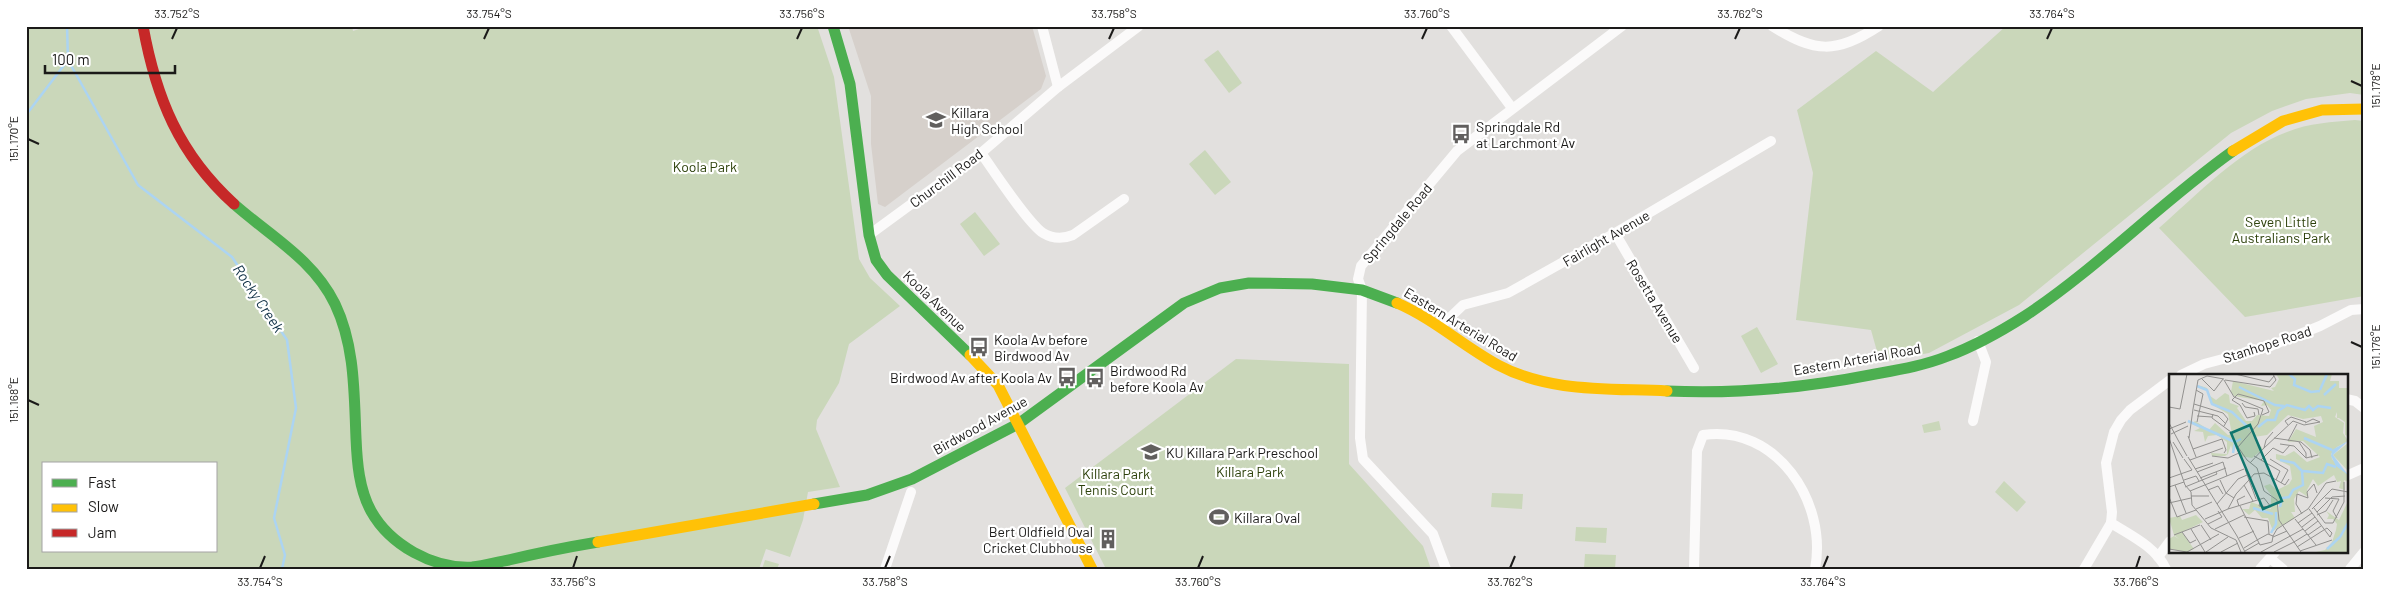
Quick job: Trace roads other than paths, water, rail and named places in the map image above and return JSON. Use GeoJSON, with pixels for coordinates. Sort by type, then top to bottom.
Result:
{"type":"FeatureCollection","features":[{"type":"Feature","properties":{"kind":"main road"},"geometry":{"type":"LineString","coordinates":[[143,26],[157,90],[183,145],[198,167],[222,193],[288,244],[312,268],[339,314],[349,345],[354,386],[357,470],[361,490],[368,508],[379,524],[409,552],[429,561],[453,566],[472,567],[585,544]]}},
{"type":"Feature","properties":{"kind":"main road","name":"Koola Avenue"},"geometry":{"type":"LineString","coordinates":[[833,26],[850,84],[873,254],[880,267],[991,376],[1018,424],[1092,569]]}},
{"type":"Feature","properties":{"kind":"main road","name":"Eastern Arterial Road"},"geometry":{"type":"LineString","coordinates":[[1362,290],[1398,302],[1498,365],[1530,379],[1558,386],[1587,389],[1683,392],[1812,386],[1915,367],[1948,356],[1978,341],[2024,316],[2068,284],[2206,170],[2242,144],[2283,121],[2322,110],[2364,108]]}},
{"type":"Feature","properties":{"kind":"main road","name":"Birdwood Avenue"},"geometry":{"type":"LineString","coordinates":[[585,544],[867,495],[912,479],[1018,424],[1158,320],[1184,303],[1211,291],[1231,286],[1264,283],[1312,284],[1362,290]]}},
{"type":"Feature","properties":{"kind":"main road"},"geometry":{"type":"LineString","coordinates":[[354,386],[349,471],[362,513],[373,529],[388,544],[406,558],[432,569]]}},
{"type":"Feature","properties":{"kind":"main road"},"geometry":{"type":"LineString","coordinates":[[502,569],[585,544]]}},
{"type":"Feature","properties":{"kind":"street"},"geometry":{"type":"LineString","coordinates":[[1042,26],[1058,87]]}},
{"type":"Feature","properties":{"kind":"street","name":"Churchill Road"},"geometry":{"type":"LineString","coordinates":[[869,235],[981,153],[1058,87],[1139,26]]}},
{"type":"Feature","properties":{"kind":"street"},"geometry":{"type":"LineString","coordinates":[[1451,26],[1512,108]]}},
{"type":"Feature","properties":{"kind":"street","name":"Springdale Road"},"geometry":{"type":"LineString","coordinates":[[1446,569],[1433,534],[1363,459],[1360,438],[1362,290],[1358,274],[1366,258],[1457,151],[1622,26]]}},
{"type":"Feature","properties":{"kind":"street"},"geometry":{"type":"LineString","coordinates":[[1772,26],[1796,41],[1819,47],[1835,46],[1860,39],[1879,26]]}},
{"type":"Feature","properties":{"kind":"street","name":"Fairlight Avenue"},"geometry":{"type":"LineString","coordinates":[[1440,327],[1463,305],[1508,293],[1615,234],[1771,141]]}},
{"type":"Feature","properties":{"kind":"street"},"geometry":{"type":"LineString","coordinates":[[981,153],[1036,228],[1055,237],[1064,238],[1073,235],[1124,199]]}},
{"type":"Feature","properties":{"kind":"street","name":"Rosetta Avenue"},"geometry":{"type":"LineString","coordinates":[[1615,234],[1694,368]]}},
{"type":"Feature","properties":{"kind":"street","name":"Stanhope Road"},"geometry":{"type":"LineString","coordinates":[[2183,374],[2204,364],[2268,347],[2320,326],[2351,310],[2364,309]]}},
{"type":"Feature","properties":{"kind":"street"},"geometry":{"type":"LineString","coordinates":[[1973,420],[1986,362],[1978,341]]}},
{"type":"Feature","properties":{"kind":"street"},"geometry":{"type":"LineString","coordinates":[[2084,569],[2111,523],[2112,512],[2106,463],[2114,432],[2130,410],[2169,381]]}},
{"type":"Feature","properties":{"kind":"street"},"geometry":{"type":"LineString","coordinates":[[2348,399],[2355,401],[2364,408]]}},
{"type":"Feature","properties":{"kind":"street"},"geometry":{"type":"LineString","coordinates":[[1694,569],[1698,451],[1703,435],[1719,433],[1740,437],[1776,456],[1791,471],[1806,497],[1813,514],[1817,546],[1815,569]]}},
{"type":"Feature","properties":{"kind":"street"},"geometry":{"type":"LineString","coordinates":[[2348,475],[2364,468]]}},
{"type":"Feature","properties":{"kind":"street"},"geometry":{"type":"LineString","coordinates":[[884,569],[911,492]]}},
{"type":"Feature","properties":{"kind":"street"},"geometry":{"type":"LineString","coordinates":[[2111,523],[2142,542],[2158,557],[2166,569]]}},
{"type":"Feature","properties":{"kind":"street"},"geometry":{"type":"LineString","coordinates":[[2158,557],[2169,542]]}},
{"type":"Feature","properties":{"kind":"street"},"geometry":{"type":"LineString","coordinates":[[2350,569],[2364,552]]}},
{"type":"Feature","properties":{"kind":"street"},"geometry":{"type":"LineString","coordinates":[[2260,569],[2273,555],[2283,569]]}},
{"type":"Feature","properties":{"kind":"waterway","name":"Rocky Creek"},"geometry":{"type":"LineString","coordinates":[[67,26],[68,60],[138,185],[232,257],[287,340],[296,408],[274,518],[285,555],[282,569]]}},
{"type":"Feature","properties":{"kind":"waterway"},"geometry":{"type":"LineString","coordinates":[[26,115],[68,60]]}},
{"type":"Feature","properties":{"kind":"place","name":"Killara High School"},"geometry":{"type":"Point","coordinates":[936,120]}},
{"type":"Feature","properties":{"kind":"place","name":"Springdale Rd at Larchmont Av"},"geometry":{"type":"Point","coordinates":[1461,134]}},
{"type":"Feature","properties":{"kind":"place","name":"Koola Av before Birdwood Av"},"geometry":{"type":"Point","coordinates":[979,347]}},
{"type":"Feature","properties":{"kind":"place","name":"Birdwood Av after Koola Av"},"geometry":{"type":"Point","coordinates":[1067,377]}},
{"type":"Feature","properties":{"kind":"place","name":"Birdwood Rd before Koola Av"},"geometry":{"type":"Point","coordinates":[1095,378]}},
{"type":"Feature","properties":{"kind":"place","name":"KU Killara Park Preschool"},"geometry":{"type":"Point","coordinates":[1151,452]}},
{"type":"Feature","properties":{"kind":"place","name":"Killara Oval"},"geometry":{"type":"Point","coordinates":[1219,517]}},
{"type":"Feature","properties":{"kind":"place","name":"Bert Oldfield Oval Cricket Clubhouse"},"geometry":{"type":"Point","coordinates":[1108,539]}},
{"type":"Feature","properties":{"kind":"park label","name":"Koola Park"},"geometry":{"type":"Point","coordinates":[705,166]}},
{"type":"Feature","properties":{"kind":"park label","name":"Seven Little Australians Park"},"geometry":{"type":"Point","coordinates":[2281,230]}},
{"type":"Feature","properties":{"kind":"park label","name":"Killara Park"},"geometry":{"type":"Point","coordinates":[1250,471]}},
{"type":"Feature","properties":{"kind":"park label","name":"Killara Park Tennis Court"},"geometry":{"type":"Point","coordinates":[1116,482]}}]}
